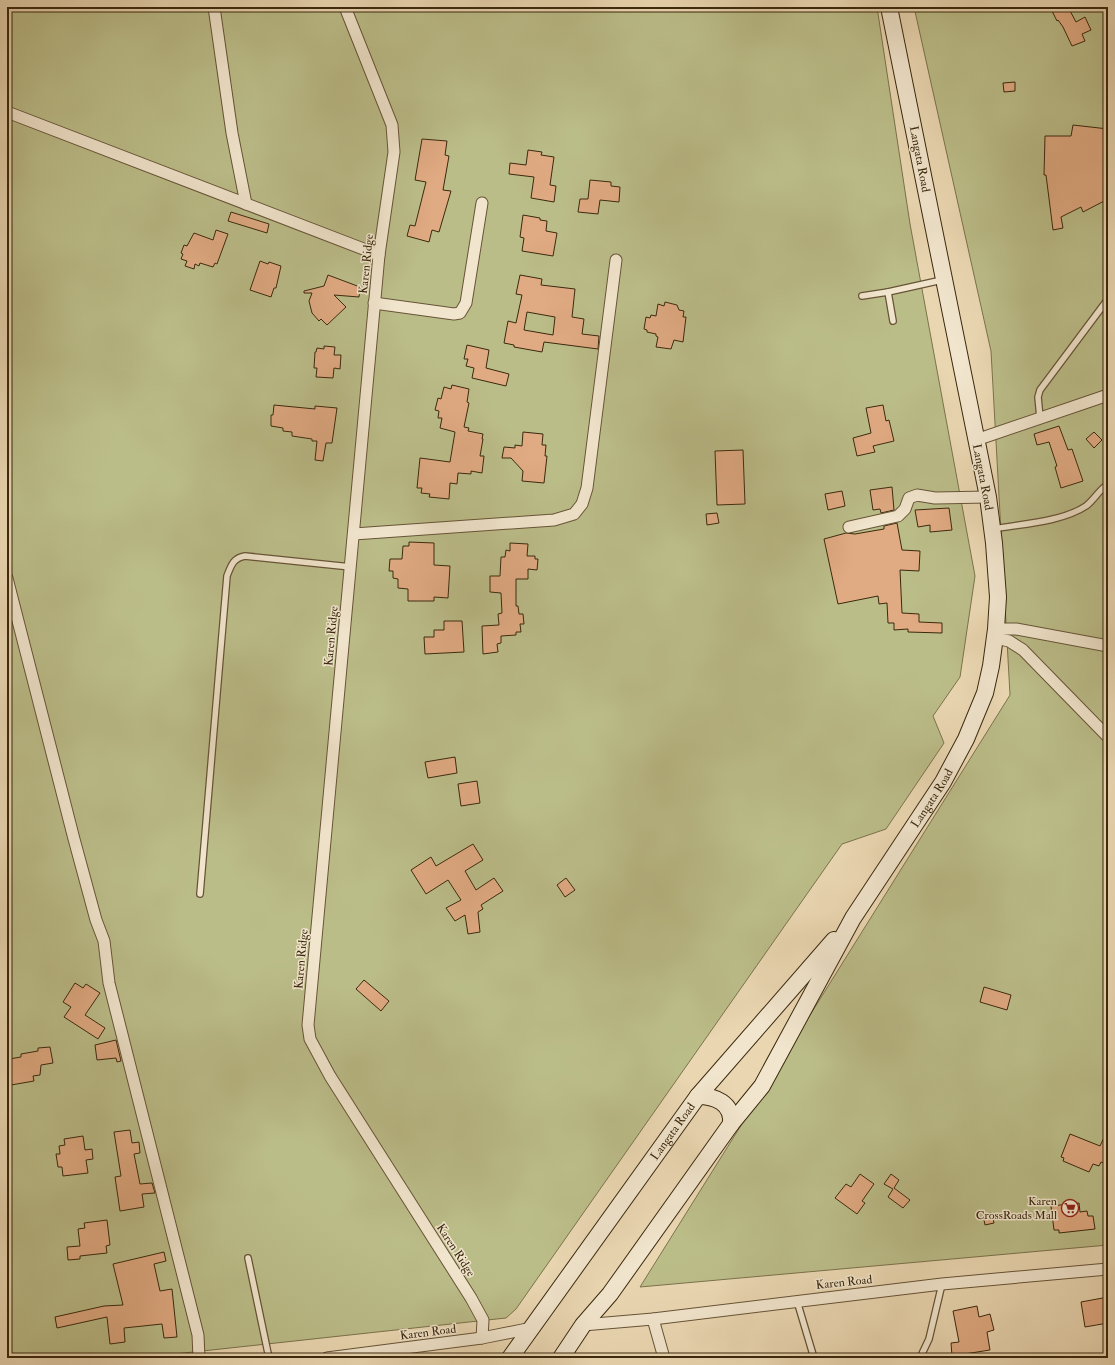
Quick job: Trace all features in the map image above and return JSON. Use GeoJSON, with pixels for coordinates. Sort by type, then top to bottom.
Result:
{"type":"FeatureCollection","features":[{"type":"Feature","properties":{"kind":"main road","name":"Langata Road"},"geometry":{"type":"LineString","coordinates":[[561,1358],[583,1325],[610,1294],[731,1124],[762,1086],[853,918],[944,782],[966,739],[985,693],[991,666],[998,597],[988,497],[889,7]]}},
{"type":"Feature","properties":{"kind":"main road","name":"Langata Road"},"geometry":{"type":"LineString","coordinates":[[510,1358],[698,1096],[853,918]]}},
{"type":"Feature","properties":{"kind":"main road"},"geometry":{"type":"LineString","coordinates":[[698,1096],[710,1096],[720,1100],[730,1112],[732,1117],[731,1124]]}},
{"type":"Feature","properties":{"kind":"street"},"geometry":{"type":"LineString","coordinates":[[214,7],[232,133],[246,204]]}},
{"type":"Feature","properties":{"kind":"street","name":"Karen Ridge"},"geometry":{"type":"LineString","coordinates":[[345,7],[392,125],[394,152],[379,255],[374,303],[308,1025],[310,1039],[330,1076],[471,1298],[483,1320],[482,1338]]}},
{"type":"Feature","properties":{"kind":"street"},"geometry":{"type":"LineString","coordinates":[[7,112],[379,255]]}},
{"type":"Feature","properties":{"kind":"street"},"geometry":{"type":"LineString","coordinates":[[374,303],[454,314],[460,313],[466,303],[482,203]]}},
{"type":"Feature","properties":{"kind":"street"},"geometry":{"type":"LineString","coordinates":[[354,534],[524,523],[554,520],[574,514],[582,504],[587,488],[616,260]]}},
{"type":"Feature","properties":{"kind":"street"},"geometry":{"type":"LineString","coordinates":[[976,440],[1108,395]]}},
{"type":"Feature","properties":{"kind":"street"},"geometry":{"type":"LineString","coordinates":[[849,527],[898,516],[904,509],[909,498],[917,495],[935,498],[988,497]]}},
{"type":"Feature","properties":{"kind":"street"},"geometry":{"type":"LineString","coordinates":[[7,578],[10,610],[96,920],[104,941],[110,983],[198,1335],[200,1358]]}},
{"type":"Feature","properties":{"kind":"street"},"geometry":{"type":"LineString","coordinates":[[995,634],[1016,629],[1108,646]]}},
{"type":"Feature","properties":{"kind":"street"},"geometry":{"type":"LineString","coordinates":[[995,634],[1023,650],[1108,737]]}},
{"type":"Feature","properties":{"kind":"street","name":"Karen Road"},"geometry":{"type":"LineString","coordinates":[[583,1325],[653,1319],[797,1300],[942,1284],[1108,1269]]}},
{"type":"Feature","properties":{"kind":"street"},"geometry":{"type":"LineString","coordinates":[[653,1319],[664,1358]]}},
{"type":"Feature","properties":{"kind":"street","name":"Karen Road"},"geometry":{"type":"LineString","coordinates":[[327,1358],[482,1338],[532,1328]]}},
{"type":"Feature","properties":{"kind":"lane"},"geometry":{"type":"LineString","coordinates":[[862,296],[944,280]]}},
{"type":"Feature","properties":{"kind":"lane"},"geometry":{"type":"LineString","coordinates":[[888,292],[893,321]]}},
{"type":"Feature","properties":{"kind":"lane"},"geometry":{"type":"LineString","coordinates":[[1040,418],[1038,397],[1040,390],[1108,299]]}},
{"type":"Feature","properties":{"kind":"lane"},"geometry":{"type":"LineString","coordinates":[[992,529],[1068,515],[1087,505],[1102,488],[1108,484]]}},
{"type":"Feature","properties":{"kind":"lane"},"geometry":{"type":"LineString","coordinates":[[200,894],[227,576],[231,564],[238,557],[245,556],[351,567]]}},
{"type":"Feature","properties":{"kind":"lane"},"geometry":{"type":"LineString","coordinates":[[248,1258],[269,1358]]}},
{"type":"Feature","properties":{"kind":"lane"},"geometry":{"type":"LineString","coordinates":[[920,1358],[929,1339],[942,1284]]}},
{"type":"Feature","properties":{"kind":"lane"},"geometry":{"type":"LineString","coordinates":[[797,1300],[815,1358]]}},
{"type":"Feature","properties":{"kind":"green space"},"geometry":{"type":"Polygon","coordinates":[[[7,7],[877,7],[910,224],[975,576],[960,677],[933,716],[944,743],[886,829],[842,844],[516,1309],[506,1318],[138,1358],[7,1358],[7,7]]]}},
{"type":"Feature","properties":{"kind":"green space"},"geometry":{"type":"Polygon","coordinates":[[[914,7],[1108,7],[1108,1245],[640,1287],[1010,695],[991,351],[914,7]]]}},
{"type":"Feature","properties":{"kind":"building"},"geometry":{"type":"Polygon","coordinates":[[[1050,7],[1068,7],[1076,22],[1085,17],[1091,30],[1082,34],[1085,41],[1072,46],[1063,27],[1058,20],[1057,21],[1050,7]]]}},
{"type":"Feature","properties":{"kind":"building"},"geometry":{"type":"Polygon","coordinates":[[[1015,82],[1015,91],[1004,92],[1003,83],[1015,82]]]}},
{"type":"Feature","properties":{"kind":"building"},"geometry":{"type":"Polygon","coordinates":[[[1073,125],[1108,129],[1108,199],[1083,212],[1081,207],[1061,217],[1063,228],[1053,230],[1046,175],[1044,175],[1045,136],[1071,136],[1073,125]]]}},
{"type":"Feature","properties":{"kind":"building"},"geometry":{"type":"Polygon","coordinates":[[[422,139],[447,141],[445,155],[449,156],[443,190],[451,191],[439,232],[432,230],[429,242],[407,236],[410,225],[415,226],[426,182],[415,180],[422,139]]]}},
{"type":"Feature","properties":{"kind":"building"},"geometry":{"type":"Polygon","coordinates":[[[528,150],[542,152],[541,155],[554,157],[550,185],[556,186],[554,202],[531,198],[534,177],[509,174],[510,163],[526,165],[528,150]]]}},
{"type":"Feature","properties":{"kind":"building"},"geometry":{"type":"Polygon","coordinates":[[[590,180],[611,182],[611,186],[620,187],[619,202],[600,200],[598,214],[578,212],[580,199],[588,199],[590,180]]]}},
{"type":"Feature","properties":{"kind":"building"},"geometry":{"type":"Polygon","coordinates":[[[231,212],[269,224],[267,233],[228,221],[231,212]]]}},
{"type":"Feature","properties":{"kind":"building"},"geometry":{"type":"Polygon","coordinates":[[[523,215],[540,218],[540,220],[547,221],[546,231],[557,233],[553,256],[522,251],[524,238],[520,237],[523,215]]]}},
{"type":"Feature","properties":{"kind":"building"},"geometry":{"type":"Polygon","coordinates":[[[216,230],[228,234],[217,264],[215,263],[213,267],[200,263],[199,266],[195,264],[194,269],[185,266],[187,261],[181,259],[183,254],[181,253],[184,245],[187,246],[194,233],[213,240],[216,230]]]}},
{"type":"Feature","properties":{"kind":"building"},"geometry":{"type":"Polygon","coordinates":[[[260,261],[281,266],[276,288],[274,288],[271,297],[250,290],[260,261]]]}},
{"type":"Feature","properties":{"kind":"building"},"geometry":{"type":"Polygon","coordinates":[[[328,275],[360,287],[359,297],[334,295],[346,307],[327,325],[321,319],[319,321],[312,313],[309,301],[312,293],[304,293],[304,291],[324,286],[328,275]]]}},
{"type":"Feature","properties":{"kind":"building"},"geometry":{"type":"Polygon","coordinates":[[[520,275],[542,279],[541,285],[575,289],[572,317],[584,319],[582,334],[599,336],[598,349],[544,342],[542,352],[514,347],[514,345],[504,343],[508,321],[516,323],[522,295],[516,294],[520,275]],[[527,312],[524,330],[553,335],[555,317],[527,312]]]}},
{"type":"Feature","properties":{"kind":"building"},"geometry":{"type":"Polygon","coordinates":[[[665,302],[677,305],[679,310],[684,311],[683,317],[686,317],[683,342],[674,340],[671,349],[656,347],[658,337],[656,334],[647,332],[647,330],[644,329],[646,317],[650,318],[651,315],[656,316],[658,304],[664,306],[665,302]]]}},
{"type":"Feature","properties":{"kind":"building"},"geometry":{"type":"Polygon","coordinates":[[[467,345],[489,350],[486,368],[509,374],[506,386],[472,378],[474,368],[466,366],[468,359],[464,359],[467,345]]]}},
{"type":"Feature","properties":{"kind":"building"},"geometry":{"type":"Polygon","coordinates":[[[324,346],[335,347],[334,355],[341,355],[340,369],[334,368],[333,378],[316,377],[317,368],[314,368],[315,352],[317,348],[324,349],[324,346]]]}},
{"type":"Feature","properties":{"kind":"building"},"geometry":{"type":"Polygon","coordinates":[[[452,385],[469,389],[467,402],[469,403],[464,427],[469,428],[468,431],[483,434],[480,456],[484,456],[482,473],[471,471],[471,474],[458,473],[457,484],[450,483],[449,499],[429,497],[430,494],[421,493],[422,488],[417,488],[420,458],[450,462],[455,432],[440,428],[442,418],[438,418],[439,411],[435,410],[438,398],[441,399],[444,387],[451,389],[452,385]]]}},
{"type":"Feature","properties":{"kind":"building"},"geometry":{"type":"Polygon","coordinates":[[[274,405],[315,409],[315,406],[337,408],[332,443],[326,443],[323,461],[315,460],[317,441],[292,436],[292,432],[283,431],[283,428],[271,426],[271,415],[273,415],[274,405]]]}},
{"type":"Feature","properties":{"kind":"building"},"geometry":{"type":"Polygon","coordinates":[[[883,405],[886,421],[889,420],[894,441],[873,446],[875,452],[857,456],[853,438],[871,433],[866,408],[883,405]]]}},
{"type":"Feature","properties":{"kind":"building"},"geometry":{"type":"Polygon","coordinates":[[[1059,426],[1068,450],[1072,449],[1083,481],[1061,488],[1055,467],[1057,466],[1049,442],[1037,445],[1034,434],[1059,426]]]}},
{"type":"Feature","properties":{"kind":"building"},"geometry":{"type":"Polygon","coordinates":[[[523,432],[543,434],[542,445],[546,445],[545,456],[547,456],[544,483],[522,481],[523,471],[511,458],[502,458],[504,447],[515,448],[515,445],[522,446],[523,432]]]}},
{"type":"Feature","properties":{"kind":"building"},"geometry":{"type":"Polygon","coordinates":[[[1094,432],[1102,440],[1094,448],[1086,439],[1094,432]]]}},
{"type":"Feature","properties":{"kind":"building"},"geometry":{"type":"Polygon","coordinates":[[[743,450],[745,504],[717,505],[715,451],[743,450]]]}},
{"type":"Feature","properties":{"kind":"building"},"geometry":{"type":"Polygon","coordinates":[[[892,487],[894,510],[881,513],[880,509],[873,510],[870,490],[892,487]]]}},
{"type":"Feature","properties":{"kind":"building"},"geometry":{"type":"Polygon","coordinates":[[[842,491],[845,506],[828,510],[825,494],[842,491]]]}},
{"type":"Feature","properties":{"kind":"building"},"geometry":{"type":"Polygon","coordinates":[[[949,508],[952,530],[930,532],[930,525],[918,527],[915,510],[949,508]]]}},
{"type":"Feature","properties":{"kind":"building"},"geometry":{"type":"Polygon","coordinates":[[[717,513],[719,523],[707,525],[706,514],[717,513]]]}},
{"type":"Feature","properties":{"kind":"building"},"geometry":{"type":"Polygon","coordinates":[[[897,523],[902,550],[920,551],[919,571],[900,570],[902,613],[919,614],[919,622],[942,623],[942,633],[908,632],[908,629],[894,630],[894,623],[888,623],[887,603],[879,604],[878,596],[838,604],[824,539],[846,533],[855,534],[884,529],[884,526],[897,523]]]}},
{"type":"Feature","properties":{"kind":"building"},"geometry":{"type":"Polygon","coordinates":[[[409,542],[434,543],[434,565],[450,566],[448,598],[434,597],[434,601],[408,601],[408,589],[398,588],[398,579],[393,578],[393,571],[389,571],[390,559],[402,559],[403,546],[409,546],[409,542]]]}},
{"type":"Feature","properties":{"kind":"building"},"geometry":{"type":"Polygon","coordinates":[[[510,543],[528,544],[527,556],[535,556],[535,559],[538,559],[537,570],[528,569],[528,579],[516,579],[516,606],[518,606],[519,614],[523,614],[524,624],[520,624],[521,632],[516,632],[516,635],[501,636],[501,643],[497,644],[498,652],[483,654],[482,626],[499,625],[498,614],[502,613],[501,593],[490,592],[490,576],[500,576],[501,557],[505,557],[506,550],[510,551],[510,543]]]}},
{"type":"Feature","properties":{"kind":"building"},"geometry":{"type":"Polygon","coordinates":[[[444,621],[462,621],[464,652],[425,654],[424,637],[434,637],[434,630],[444,630],[444,621]]]}},
{"type":"Feature","properties":{"kind":"building"},"geometry":{"type":"Polygon","coordinates":[[[455,757],[457,773],[428,778],[425,762],[455,757]]]}},
{"type":"Feature","properties":{"kind":"building"},"geometry":{"type":"Polygon","coordinates":[[[477,781],[480,803],[461,806],[458,784],[477,781]]]}},
{"type":"Feature","properties":{"kind":"building"},"geometry":{"type":"Polygon","coordinates":[[[473,844],[483,860],[465,871],[476,890],[494,878],[503,891],[481,905],[483,909],[478,912],[480,932],[468,934],[465,915],[455,921],[446,908],[461,900],[448,880],[426,894],[411,870],[431,857],[436,866],[473,844]]]}},
{"type":"Feature","properties":{"kind":"building"},"geometry":{"type":"Polygon","coordinates":[[[566,878],[575,890],[565,897],[557,885],[566,878]]]}},
{"type":"Feature","properties":{"kind":"building"},"geometry":{"type":"Polygon","coordinates":[[[364,980],[389,1001],[381,1011],[356,989],[364,980]]]}},
{"type":"Feature","properties":{"kind":"building"},"geometry":{"type":"Polygon","coordinates":[[[75,983],[83,988],[86,984],[100,993],[85,1015],[105,1028],[98,1039],[64,1017],[71,1007],[63,1002],[75,983]]]}},
{"type":"Feature","properties":{"kind":"building"},"geometry":{"type":"Polygon","coordinates":[[[984,987],[1011,995],[1007,1010],[980,1002],[984,987]]]}},
{"type":"Feature","properties":{"kind":"building"},"geometry":{"type":"Polygon","coordinates":[[[116,1040],[121,1061],[117,1062],[116,1058],[97,1060],[95,1045],[116,1040]]]}},
{"type":"Feature","properties":{"kind":"building"},"geometry":{"type":"Polygon","coordinates":[[[50,1047],[53,1063],[41,1065],[40,1075],[33,1076],[34,1081],[11,1085],[10,1079],[7,1079],[7,1068],[10,1067],[9,1059],[21,1057],[21,1054],[38,1051],[38,1048],[50,1047]]]}},
{"type":"Feature","properties":{"kind":"building"},"geometry":{"type":"Polygon","coordinates":[[[1108,1129],[1108,1165],[1101,1162],[1099,1166],[1093,1164],[1089,1172],[1063,1161],[1064,1158],[1061,1157],[1070,1134],[1100,1146],[1108,1129]]]}},
{"type":"Feature","properties":{"kind":"building"},"geometry":{"type":"Polygon","coordinates":[[[130,1130],[132,1143],[139,1142],[140,1153],[134,1154],[140,1184],[152,1183],[155,1193],[142,1194],[144,1207],[120,1211],[115,1177],[121,1176],[114,1132],[130,1130]]]}},
{"type":"Feature","properties":{"kind":"building"},"geometry":{"type":"Polygon","coordinates":[[[83,1136],[85,1150],[92,1149],[93,1159],[86,1160],[88,1173],[63,1176],[62,1167],[58,1167],[56,1154],[60,1154],[59,1146],[65,1145],[64,1139],[83,1136]]]}},
{"type":"Feature","properties":{"kind":"building"},"geometry":{"type":"Polygon","coordinates":[[[860,1174],[874,1184],[862,1201],[865,1203],[857,1214],[835,1198],[846,1184],[851,1187],[860,1174]]]}},
{"type":"Feature","properties":{"kind":"building"},"geometry":{"type":"Polygon","coordinates":[[[891,1174],[899,1180],[894,1188],[910,1200],[903,1208],[888,1197],[893,1189],[884,1184],[891,1174]]]}},
{"type":"Feature","properties":{"kind":"building"},"geometry":{"type":"Polygon","coordinates":[[[1079,1203],[1080,1212],[1087,1211],[1088,1216],[1093,1216],[1095,1229],[1059,1233],[1059,1230],[1054,1230],[1051,1206],[1079,1203]]]}},
{"type":"Feature","properties":{"kind":"building"},"geometry":{"type":"Polygon","coordinates":[[[992,1213],[994,1223],[985,1225],[983,1214],[992,1213]]]}},
{"type":"Feature","properties":{"kind":"building"},"geometry":{"type":"Polygon","coordinates":[[[107,1220],[110,1245],[106,1246],[107,1253],[80,1256],[80,1259],[68,1260],[67,1247],[80,1246],[78,1229],[85,1228],[84,1223],[107,1220]]]}},
{"type":"Feature","properties":{"kind":"building"},"geometry":{"type":"Polygon","coordinates":[[[164,1252],[166,1261],[154,1264],[160,1291],[172,1289],[177,1337],[164,1338],[162,1324],[124,1328],[125,1342],[110,1344],[107,1317],[57,1328],[55,1317],[104,1306],[123,1305],[113,1264],[164,1252]]]}},
{"type":"Feature","properties":{"kind":"building"},"geometry":{"type":"Polygon","coordinates":[[[1108,1297],[1108,1323],[1085,1327],[1081,1302],[1108,1297]]]}},
{"type":"Feature","properties":{"kind":"building"},"geometry":{"type":"Polygon","coordinates":[[[977,1306],[979,1317],[990,1314],[994,1330],[987,1332],[990,1350],[952,1356],[951,1343],[959,1342],[953,1311],[977,1306]]]}},
{"type":"Feature","properties":{"kind":"place","name":"Karen CrossRoads Mall"},"geometry":{"type":"Point","coordinates":[1070,1208]}}]}
